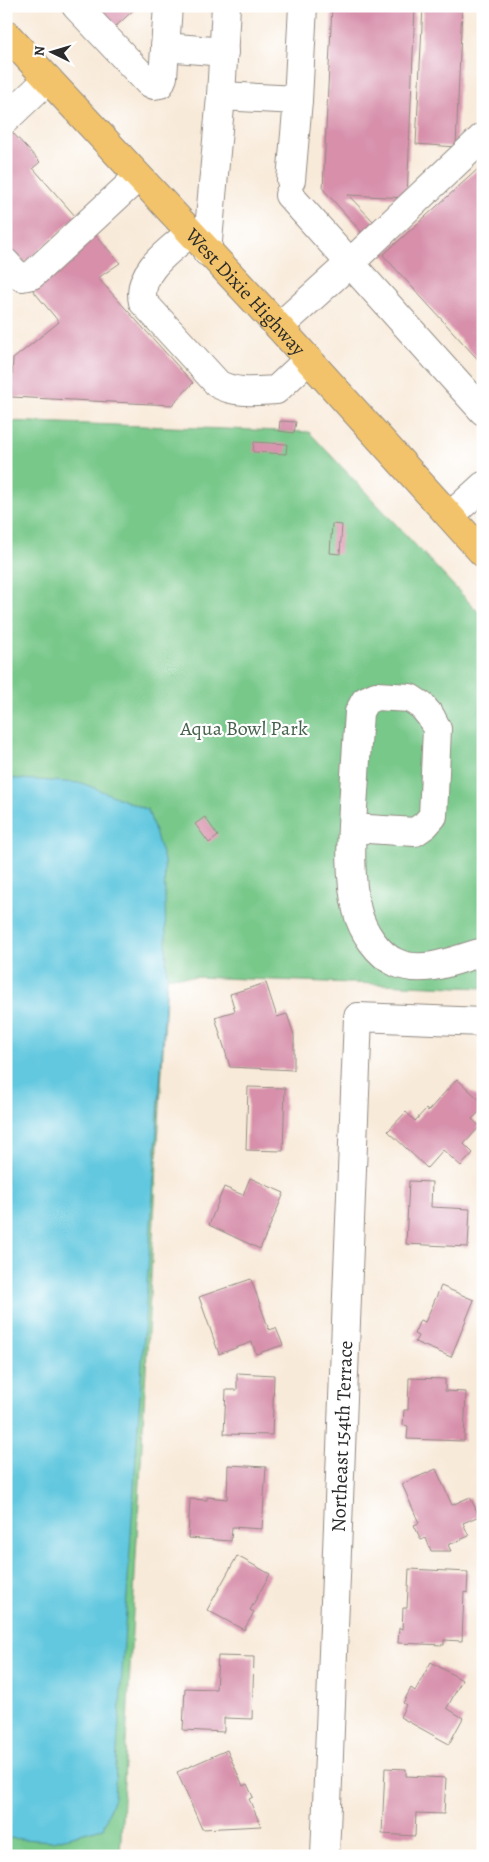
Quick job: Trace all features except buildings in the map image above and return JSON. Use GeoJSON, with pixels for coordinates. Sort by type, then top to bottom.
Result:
{"type":"FeatureCollection","features":[{"type":"Feature","properties":{"kind":"main road","name":"West Dixie Highway"},"geometry":{"type":"LineString","coordinates":[[6,34],[278,327],[483,553]]}},
{"type":"Feature","properties":{"kind":"street"},"geometry":{"type":"LineString","coordinates":[[76,6],[148,82],[154,85],[160,84],[163,77],[168,6]]}},
{"type":"Feature","properties":{"kind":"street"},"geometry":{"type":"LineString","coordinates":[[226,6],[221,96],[198,242],[156,263],[142,284],[143,302],[218,384],[228,389],[239,391],[276,390],[308,360]]}},
{"type":"Feature","properties":{"kind":"street"},"geometry":{"type":"LineString","coordinates":[[303,6],[298,100],[290,188],[350,263],[483,410]]}},
{"type":"Feature","properties":{"kind":"street"},"geometry":{"type":"LineString","coordinates":[[165,47],[224,52]]}},
{"type":"Feature","properties":{"kind":"street"},"geometry":{"type":"LineString","coordinates":[[6,119],[48,80]]}},
{"type":"Feature","properties":{"kind":"street"},"geometry":{"type":"LineString","coordinates":[[221,96],[298,100]]}},
{"type":"Feature","properties":{"kind":"street"},"geometry":{"type":"LineString","coordinates":[[278,327],[350,263],[483,137]]}},
{"type":"Feature","properties":{"kind":"street"},"geometry":{"type":"LineString","coordinates":[[6,263],[22,277],[32,275],[138,177]]}},
{"type":"Feature","properties":{"kind":"street"},"geometry":{"type":"LineString","coordinates":[[450,516],[483,486]]}},
{"type":"Feature","properties":{"kind":"street"},"geometry":{"type":"LineString","coordinates":[[352,828],[415,832],[425,825],[432,816],[437,729],[431,717],[422,706],[410,698],[376,696],[365,700],[359,712],[352,828],[351,868],[357,911],[364,930],[384,955],[398,964],[429,967],[483,952]]}},
{"type":"Feature","properties":{"kind":"street","name":"Northeast 154th Terrace"},"geometry":{"type":"LineString","coordinates":[[325,1856],[358,1017],[483,1022]]}},
{"type":"Feature","properties":{"kind":"green space","name":"Aqua Bowl Park"},"geometry":{"type":"Polygon","coordinates":[[[6,421],[309,432],[483,617],[483,988],[167,976],[120,1856],[6,1856],[6,421]]]}},
{"type":"Feature","properties":{"kind":"water"},"geometry":{"type":"Polygon","coordinates":[[[6,778],[82,783],[148,810],[164,860],[167,976],[114,1797],[103,1828],[53,1841],[6,1838],[6,778]]]}}]}
